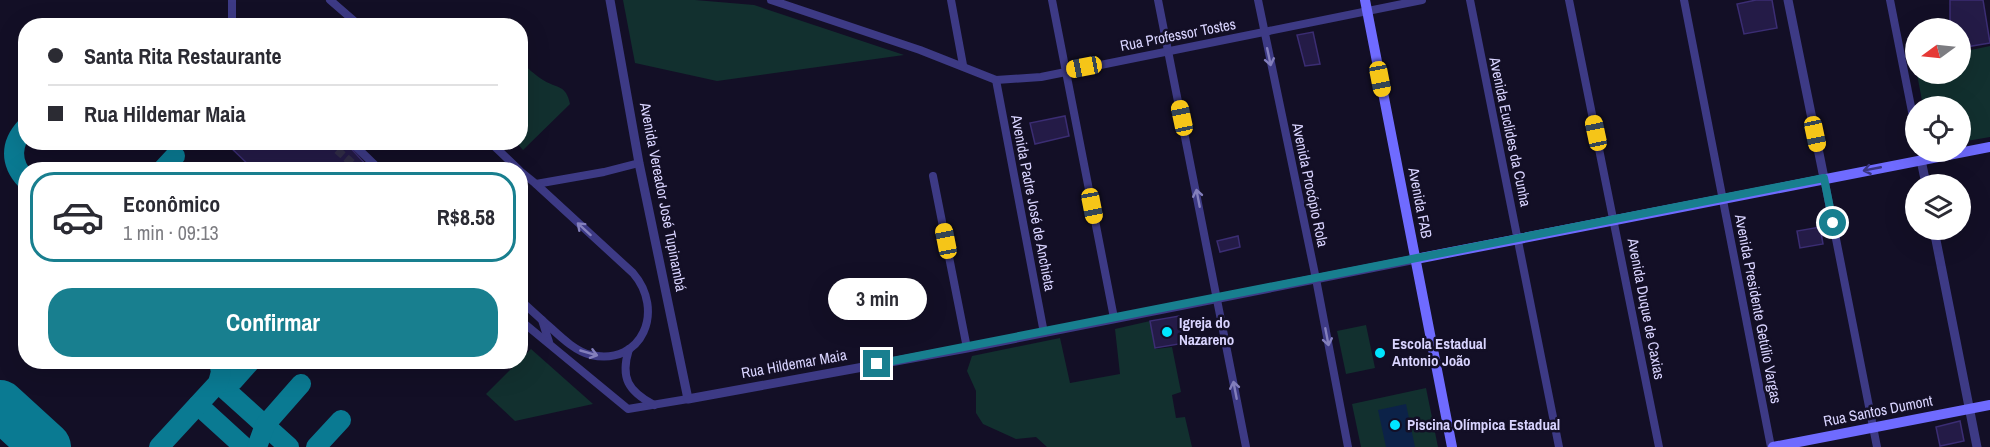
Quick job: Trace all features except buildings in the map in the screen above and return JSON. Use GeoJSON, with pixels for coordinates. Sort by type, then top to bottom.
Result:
{"type":"FeatureCollection","features":[{"type":"Feature","properties":{"kind":"main road","name":"Avenida FAB"},"geometry":{"type":"LineString","coordinates":[[1365,0],[1452,447]]}},
{"type":"Feature","properties":{"kind":"main road","name":"Rua Hildemar Maia"},"geometry":{"type":"LineString","coordinates":[[1971,149],[1990,147]]}},
{"type":"Feature","properties":{"kind":"main road","name":"Rua Hildemar Maia"},"geometry":{"type":"LineString","coordinates":[[1416,259],[1615,221],[1905,159]]}},
{"type":"Feature","properties":{"kind":"main road","name":"Rua Santos Dumont"},"geometry":{"type":"LineString","coordinates":[[1772,447],[1990,405]]}},
{"type":"Feature","properties":{"kind":"street"},"geometry":{"type":"LineString","coordinates":[[232,0],[232,18]]}},
{"type":"Feature","properties":{"kind":"street"},"geometry":{"type":"LineString","coordinates":[[330,0],[351,18]]}},
{"type":"Feature","properties":{"kind":"street","name":"Avenida Vereador José Tupinambá"},"geometry":{"type":"LineString","coordinates":[[610,0],[639,163],[688,399]]}},
{"type":"Feature","properties":{"kind":"street","name":"Rua Professor Tostes"},"geometry":{"type":"LineString","coordinates":[[771,0],[963,65],[996,80],[1041,77],[1065,70],[1422,0]]}},
{"type":"Feature","properties":{"kind":"street"},"geometry":{"type":"LineString","coordinates":[[951,0],[963,65]]}},
{"type":"Feature","properties":{"kind":"street"},"geometry":{"type":"LineString","coordinates":[[1052,0],[1114,318]]}},
{"type":"Feature","properties":{"kind":"street"},"geometry":{"type":"LineString","coordinates":[[1158,0],[1246,447]]}},
{"type":"Feature","properties":{"kind":"street","name":"Avenida Procópio Rola"},"geometry":{"type":"LineString","coordinates":[[1258,0],[1348,447]]}},
{"type":"Feature","properties":{"kind":"street","name":"Avenida Euclides da Cunha"},"geometry":{"type":"LineString","coordinates":[[1470,0],[1559,447]]}},
{"type":"Feature","properties":{"kind":"street","name":"Avenida Duque de Caxias"},"geometry":{"type":"LineString","coordinates":[[1569,0],[1659,447]]}},
{"type":"Feature","properties":{"kind":"street","name":"Avenida Presidente Getúlio Vargas"},"geometry":{"type":"LineString","coordinates":[[1684,0],[1772,447]]}},
{"type":"Feature","properties":{"kind":"street"},"geometry":{"type":"LineString","coordinates":[[1788,0],[1877,447]]}},
{"type":"Feature","properties":{"kind":"street"},"geometry":{"type":"LineString","coordinates":[[1890,0],[1909,96]]}},
{"type":"Feature","properties":{"kind":"street","name":"Avenida Padre José de Anchieta"},"geometry":{"type":"LineString","coordinates":[[996,80],[1044,333]]}},
{"type":"Feature","properties":{"kind":"street"},"geometry":{"type":"LineString","coordinates":[[359,150],[372,162]]}},
{"type":"Feature","properties":{"kind":"street"},"geometry":{"type":"LineString","coordinates":[[499,150],[511,162]]}},
{"type":"Feature","properties":{"kind":"street"},"geometry":{"type":"LineString","coordinates":[[536,184],[604,172],[639,163]]}},
{"type":"Feature","properties":{"kind":"street"},"geometry":{"type":"LineString","coordinates":[[933,176],[967,348]]}},
{"type":"Feature","properties":{"kind":"street"},"geometry":{"type":"LineString","coordinates":[[528,177],[642,284],[650,306],[649,317],[645,329],[629,349],[624,370],[627,380],[642,399],[654,405]]}},
{"type":"Feature","properties":{"kind":"street"},"geometry":{"type":"LineString","coordinates":[[1936,240],[1977,447]]}},
{"type":"Feature","properties":{"kind":"street","name":"Rua Hildemar Maia"},"geometry":{"type":"LineString","coordinates":[[549,342],[628,409],[967,348],[1416,259]]}},
{"type":"Feature","properties":{"kind":"street"},"geometry":{"type":"LineString","coordinates":[[528,307],[581,352],[609,357],[629,349]]}},
{"type":"Feature","properties":{"kind":"street"},"geometry":{"type":"LineString","coordinates":[[542,320],[549,342]]}},
{"type":"Feature","properties":{"kind":"street"},"geometry":{"type":"LineString","coordinates":[[528,326],[549,342]]}},
{"type":"Feature","properties":{"kind":"green space"},"geometry":{"type":"Polygon","coordinates":[[[623,0],[695,0],[754,5],[904,55],[717,81],[635,63],[623,0]]]}},
{"type":"Feature","properties":{"kind":"green space"},"geometry":{"type":"Polygon","coordinates":[[[1990,46],[1990,137],[1971,140],[1971,96],[1921,96],[1919,84],[1971,84],[1971,50],[1990,46]]]}},
{"type":"Feature","properties":{"kind":"green space"},"geometry":{"type":"Polygon","coordinates":[[[528,68],[540,78],[563,90],[570,104],[528,145],[528,68]]]}},
{"type":"Feature","properties":{"kind":"green space"},"geometry":{"type":"Polygon","coordinates":[[[1150,321],[1156,349],[1172,347],[1181,392],[1172,395],[1176,418],[1185,417],[1192,447],[1047,447],[1036,437],[1016,439],[983,424],[976,413],[976,391],[967,371],[972,356],[1060,338],[1070,383],[1120,374],[1115,329],[1150,321]]]}},
{"type":"Feature","properties":{"kind":"green space"},"geometry":{"type":"Polygon","coordinates":[[[1366,325],[1375,368],[1346,374],[1337,331],[1366,325]]]}},
{"type":"Feature","properties":{"kind":"green space"},"geometry":{"type":"Polygon","coordinates":[[[531,349],[593,404],[515,421],[486,394],[511,369],[528,369],[528,352],[531,349]]]}},
{"type":"Feature","properties":{"kind":"green space","name":"Piscina Olímpica Estadual"},"geometry":{"type":"Polygon","coordinates":[[[1426,388],[1438,447],[1361,447],[1352,404],[1426,388]]]}},
{"type":"Feature","properties":{"kind":"water"},"geometry":{"type":"Polygon","coordinates":[[[1406,404],[1415,447],[1386,447],[1378,410],[1406,404]]]}},
{"type":"Feature","properties":{"kind":"taxiway"},"geometry":{"type":"LineString","coordinates":[[18,138],[14,154],[18,169]]}},
{"type":"Feature","properties":{"kind":"taxiway"},"geometry":{"type":"LineString","coordinates":[[169,162],[175,156]]}},
{"type":"Feature","properties":{"kind":"taxiway"},"geometry":{"type":"LineString","coordinates":[[159,447],[218,383],[220,369]]}},
{"type":"Feature","properties":{"kind":"taxiway"},"geometry":{"type":"LineString","coordinates":[[218,383],[233,381],[244,369]]}},
{"type":"Feature","properties":{"kind":"taxiway"},"geometry":{"type":"LineString","coordinates":[[218,383],[289,447]]}},
{"type":"Feature","properties":{"kind":"taxiway"},"geometry":{"type":"LineString","coordinates":[[257,447],[265,425],[301,384]]}},
{"type":"Feature","properties":{"kind":"taxiway"},"geometry":{"type":"LineString","coordinates":[[198,405],[244,447]]}},
{"type":"Feature","properties":{"kind":"taxiway"},"geometry":{"type":"LineString","coordinates":[[316,447],[341,420]]}},
{"type":"Feature","properties":{"kind":"runway"},"geometry":{"type":"LineString","coordinates":[[0,405],[46,447]]}},
{"type":"Feature","properties":{"kind":"tunnel"},"geometry":{"type":"LineString","coordinates":[[337,150],[351,162]]}},
{"type":"Feature","properties":{"kind":"place","name":"Igreja do Nazareno"},"geometry":{"type":"Point","coordinates":[1167,332]}},
{"type":"Feature","properties":{"kind":"place","name":"Escola Estadual Antonio João"},"geometry":{"type":"Point","coordinates":[1380,353]}},
{"type":"Feature","properties":{"kind":"place","name":"Piscina Olímpica Estadual"},"geometry":{"type":"Point","coordinates":[1395,425]}},
{"type":"Feature","properties":{"kind":"route"},"geometry":{"type":"LineString","coordinates":[[877,364],[1615,221],[1824,178],[1833,223]]}}]}
